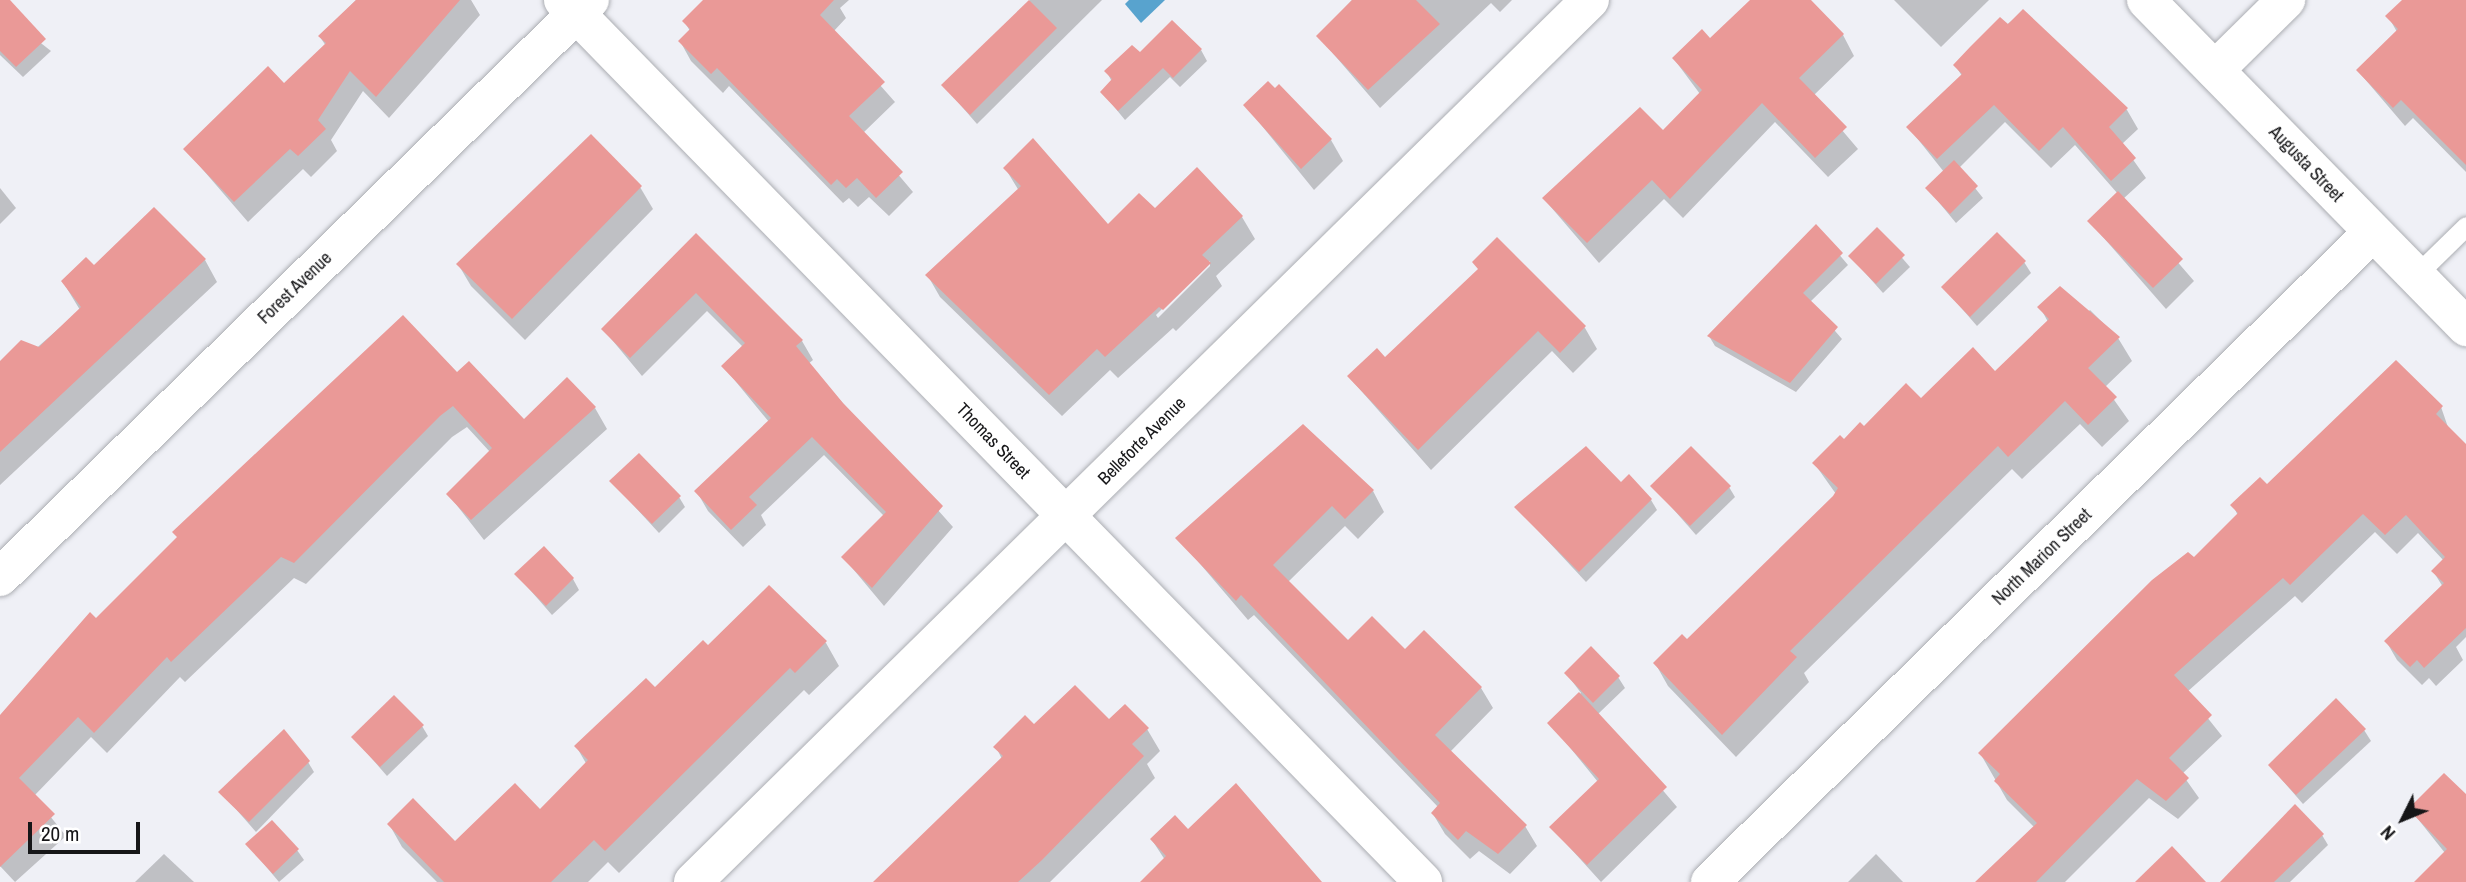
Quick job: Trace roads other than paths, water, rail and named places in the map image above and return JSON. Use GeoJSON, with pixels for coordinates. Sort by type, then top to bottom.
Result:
{"type":"FeatureCollection","features":[{"type":"Feature","properties":{"kind":"street","name":"Belleforte Avenue"},"geometry":{"type":"LineString","coordinates":[[693,882],[1590,0]]}},
{"type":"Feature","properties":{"kind":"street","name":"Augusta Street"},"geometry":{"type":"LineString","coordinates":[[2146,0],[2466,327]]}},
{"type":"Feature","properties":{"kind":"street"},"geometry":{"type":"LineString","coordinates":[[2215,71],[2286,0]]}},
{"type":"Feature","properties":{"kind":"street","name":"Thomas Street"},"geometry":{"type":"LineString","coordinates":[[576,4],[1066,516],[1423,882]]}},
{"type":"Feature","properties":{"kind":"street","name":"Forest Avenue"},"geometry":{"type":"LineString","coordinates":[[0,577],[576,4]]}},
{"type":"Feature","properties":{"kind":"street","name":"North Marion Street"},"geometry":{"type":"LineString","coordinates":[[1710,882],[2373,232]]}},
{"type":"Feature","properties":{"kind":"lane"},"geometry":{"type":"LineString","coordinates":[[2416,276],[2466,226]]}},
{"type":"Feature","properties":{"kind":"water"},"geometry":{"type":"Polygon","coordinates":[[[1129,0],[1165,0],[1141,23],[1125,4],[1129,0]]]}}]}
